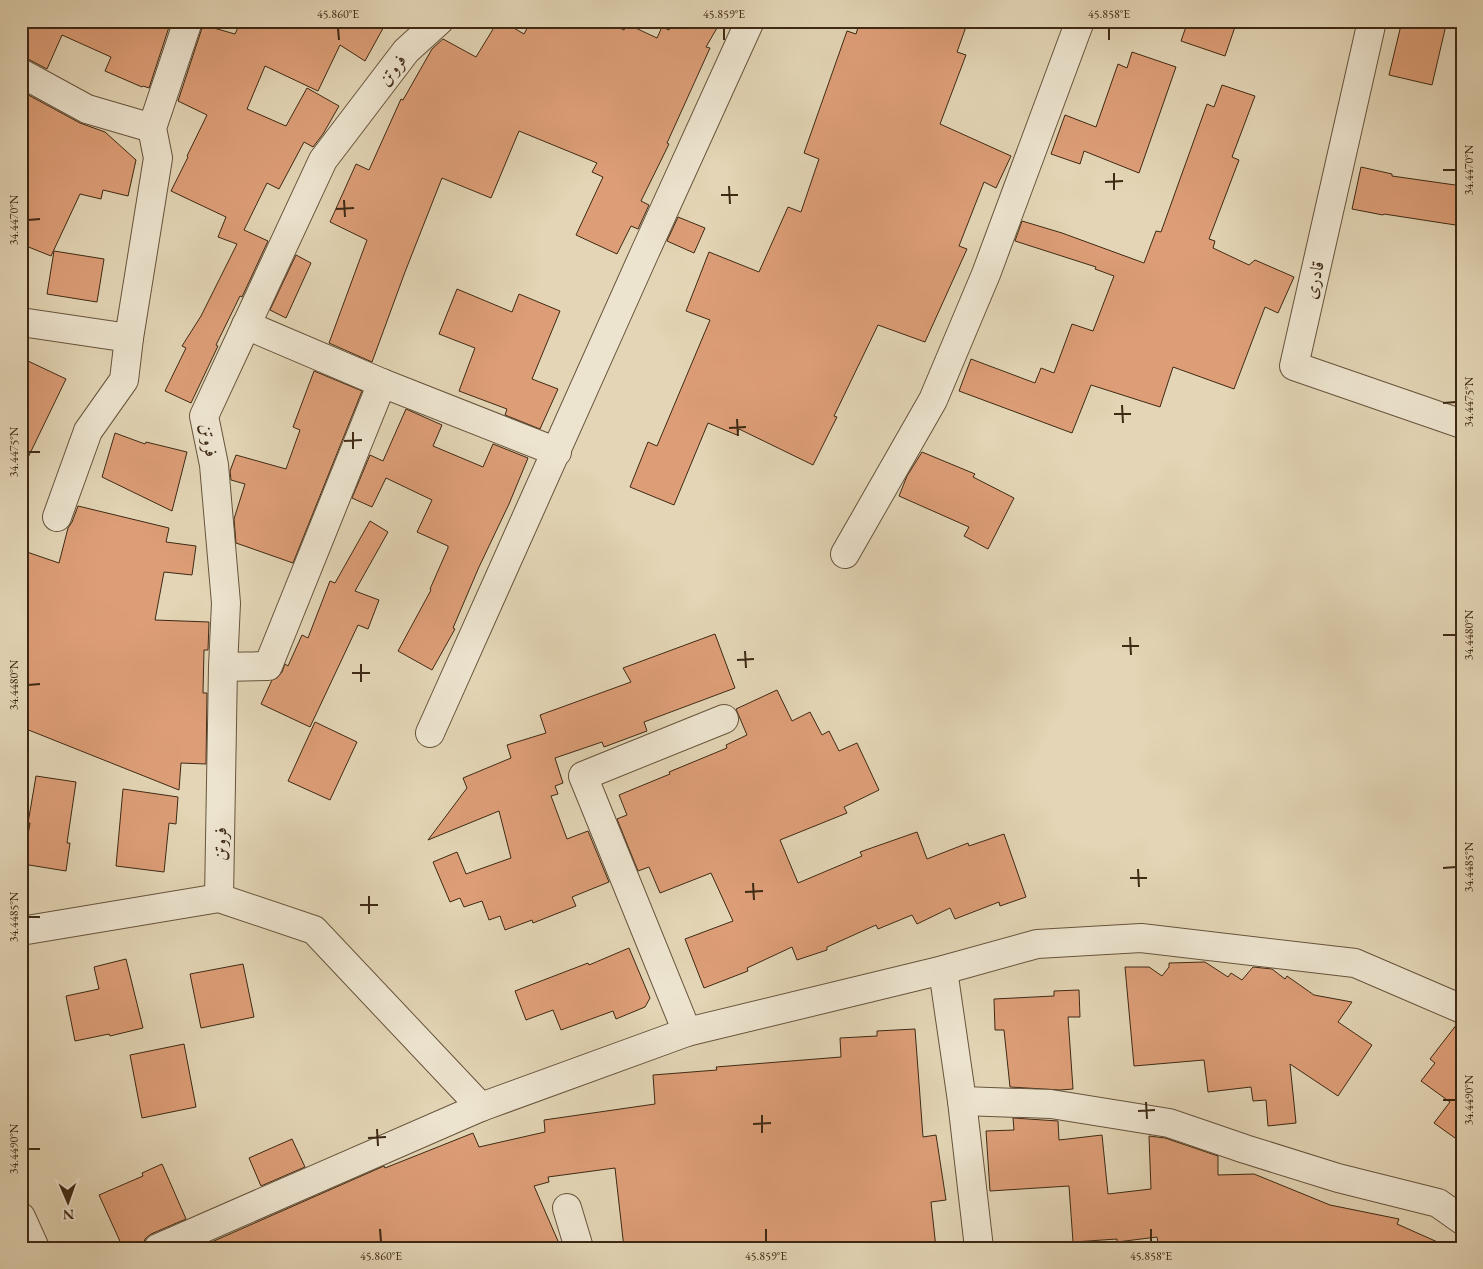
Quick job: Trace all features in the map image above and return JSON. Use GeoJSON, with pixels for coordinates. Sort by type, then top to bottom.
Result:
{"type":"FeatureCollection","features":[{"type":"Feature","properties":{"kind":"street"},"geometry":{"type":"LineString","coordinates":[[57,517],[88,431],[124,380],[158,158],[152,128],[188,21]]}},
{"type":"Feature","properties":{"kind":"street","name":"فروتن"},"geometry":{"type":"LineString","coordinates":[[219,898],[223,666],[226,603],[214,465],[204,416],[324,160],[406,51],[440,21]]}},
{"type":"Feature","properties":{"kind":"street"},"geometry":{"type":"LineString","coordinates":[[430,733],[750,21]]}},
{"type":"Feature","properties":{"kind":"street"},"geometry":{"type":"LineString","coordinates":[[845,554],[933,400],[986,274],[1080,21]]}},
{"type":"Feature","properties":{"kind":"street","name":"قادری"},"geometry":{"type":"LineString","coordinates":[[1372,21],[1294,366],[1462,424]]}},
{"type":"Feature","properties":{"kind":"street"},"geometry":{"type":"LineString","coordinates":[[21,73],[88,109],[152,128]]}},
{"type":"Feature","properties":{"kind":"street"},"geometry":{"type":"LineString","coordinates":[[21,322],[129,338]]}},
{"type":"Feature","properties":{"kind":"street"},"geometry":{"type":"LineString","coordinates":[[246,325],[557,452]]}},
{"type":"Feature","properties":{"kind":"street"},"geometry":{"type":"LineString","coordinates":[[223,666],[268,666],[382,382]]}},
{"type":"Feature","properties":{"kind":"street"},"geometry":{"type":"LineString","coordinates":[[688,1032],[583,776],[724,719]]}},
{"type":"Feature","properties":{"kind":"street"},"geometry":{"type":"LineString","coordinates":[[21,931],[219,898],[314,930],[480,1107]]}},
{"type":"Feature","properties":{"kind":"street"},"geometry":{"type":"LineString","coordinates":[[158,1248],[480,1107],[688,1032],[943,970],[1037,944],[1141,938],[1355,963],[1460,1003]]}},
{"type":"Feature","properties":{"kind":"street"},"geometry":{"type":"LineString","coordinates":[[943,970],[962,1101],[979,1248]]}},
{"type":"Feature","properties":{"kind":"street"},"geometry":{"type":"LineString","coordinates":[[962,1101],[1051,1104],[1169,1123],[1338,1178],[1438,1203],[1462,1220]]}},
{"type":"Feature","properties":{"kind":"street"},"geometry":{"type":"LineString","coordinates":[[567,1208],[579,1248]]}},
{"type":"Feature","properties":{"kind":"street"},"geometry":{"type":"LineString","coordinates":[[21,1217],[35,1248]]}},
{"type":"Feature","properties":{"kind":"building"},"geometry":{"type":"Polygon","coordinates":[[[21,21],[171,21],[149,88],[142,87],[105,71],[111,57],[62,35],[47,69],[21,57],[21,21]]]}},
{"type":"Feature","properties":{"kind":"building"},"geometry":{"type":"Polygon","coordinates":[[[241,21],[387,21],[365,61],[340,45],[318,91],[265,66],[247,109],[286,126],[307,88],[339,106],[313,147],[304,142],[279,189],[267,183],[244,230],[268,241],[242,297],[240,296],[216,345],[218,346],[191,403],[165,391],[186,348],[182,346],[201,316],[237,244],[218,237],[226,217],[171,191],[207,115],[178,101],[203,25],[235,34],[241,21]]]}},
{"type":"Feature","properties":{"kind":"building"},"geometry":{"type":"Polygon","coordinates":[[[498,21],[502,21],[524,34],[531,21],[605,21],[624,30],[627,24],[657,38],[662,27],[669,30],[674,21],[721,21],[706,47],[710,48],[667,143],[669,144],[641,201],[649,205],[638,229],[631,226],[617,254],[576,235],[603,177],[592,172],[597,163],[519,131],[491,198],[442,178],[372,362],[329,343],[367,240],[330,222],[356,164],[369,170],[401,99],[403,100],[432,49],[443,39],[476,57],[498,21]]]}},
{"type":"Feature","properties":{"kind":"building"},"geometry":{"type":"Polygon","coordinates":[[[860,21],[968,21],[957,52],[966,55],[940,124],[1011,156],[996,188],[984,182],[959,246],[967,249],[925,342],[878,325],[834,416],[837,417],[813,465],[739,429],[737,435],[708,423],[674,505],[630,487],[648,442],[657,446],[710,320],[686,311],[709,252],[759,272],[788,207],[801,212],[819,159],[804,153],[847,31],[856,34],[860,21]]]}},
{"type":"Feature","properties":{"kind":"building"},"geometry":{"type":"Polygon","coordinates":[[[1188,21],[1237,21],[1225,56],[1181,41],[1188,21]]]}},
{"type":"Feature","properties":{"kind":"building"},"geometry":{"type":"Polygon","coordinates":[[[1402,21],[1430,21],[1446,25],[1432,85],[1389,75],[1402,21]]]}},
{"type":"Feature","properties":{"kind":"building"},"geometry":{"type":"Polygon","coordinates":[[[1132,52],[1176,67],[1139,173],[1084,151],[1080,164],[1051,154],[1065,115],[1096,127],[1118,64],[1127,68],[1132,52]]]}},
{"type":"Feature","properties":{"kind":"building"},"geometry":{"type":"Polygon","coordinates":[[[1222,85],[1255,96],[1232,157],[1239,160],[1209,239],[1215,241],[1213,248],[1249,265],[1255,260],[1294,277],[1278,313],[1265,307],[1234,389],[1173,367],[1160,407],[1091,385],[1072,433],[959,391],[971,359],[1035,383],[1041,368],[1054,373],[1072,324],[1093,331],[1114,276],[1095,269],[1096,267],[1015,241],[1022,221],[1062,233],[1144,263],[1156,231],[1161,232],[1207,104],[1214,107],[1222,85]]]}},
{"type":"Feature","properties":{"kind":"building"},"geometry":{"type":"Polygon","coordinates":[[[21,91],[80,123],[105,132],[136,160],[128,196],[103,190],[101,199],[80,194],[51,256],[21,244],[21,91]]]}},
{"type":"Feature","properties":{"kind":"building"},"geometry":{"type":"Polygon","coordinates":[[[1361,167],[1392,174],[1392,176],[1462,186],[1462,226],[1352,209],[1361,167]]]}},
{"type":"Feature","properties":{"kind":"building"},"geometry":{"type":"Polygon","coordinates":[[[678,217],[705,228],[694,253],[667,241],[678,217]]]}},
{"type":"Feature","properties":{"kind":"building"},"geometry":{"type":"Polygon","coordinates":[[[54,251],[104,259],[97,302],[47,294],[54,251]]]}},
{"type":"Feature","properties":{"kind":"building"},"geometry":{"type":"Polygon","coordinates":[[[296,255],[311,263],[286,318],[270,310],[296,255]]]}},
{"type":"Feature","properties":{"kind":"building"},"geometry":{"type":"Polygon","coordinates":[[[457,289],[512,312],[519,294],[560,311],[532,379],[558,389],[540,429],[505,415],[507,409],[459,391],[475,348],[439,334],[457,289]]]}},
{"type":"Feature","properties":{"kind":"building"},"geometry":{"type":"Polygon","coordinates":[[[28,361],[66,379],[21,472],[21,375],[28,361]]]}},
{"type":"Feature","properties":{"kind":"building"},"geometry":{"type":"Polygon","coordinates":[[[314,371],[362,391],[293,563],[236,543],[234,519],[245,484],[231,480],[230,471],[236,455],[286,469],[300,430],[293,427],[314,371]]]}},
{"type":"Feature","properties":{"kind":"building"},"geometry":{"type":"Polygon","coordinates":[[[406,409],[442,425],[433,446],[483,467],[493,444],[528,458],[509,504],[479,567],[453,628],[455,629],[432,670],[398,651],[431,590],[448,548],[448,546],[417,532],[432,500],[386,478],[372,507],[352,498],[370,455],[383,461],[406,409]]]}},
{"type":"Feature","properties":{"kind":"building"},"geometry":{"type":"Polygon","coordinates":[[[115,433],[145,444],[146,442],[187,452],[172,511],[102,477],[115,433]]]}},
{"type":"Feature","properties":{"kind":"building"},"geometry":{"type":"Polygon","coordinates":[[[922,452],[975,474],[973,477],[1014,498],[988,549],[964,536],[969,527],[899,496],[907,476],[922,452]]]}},
{"type":"Feature","properties":{"kind":"building"},"geometry":{"type":"Polygon","coordinates":[[[78,506],[169,528],[166,542],[196,546],[192,575],[164,572],[155,620],[209,622],[208,650],[204,650],[203,693],[207,693],[206,764],[181,763],[179,790],[21,727],[21,550],[59,563],[68,528],[78,506]]]}},
{"type":"Feature","properties":{"kind":"building"},"geometry":{"type":"Polygon","coordinates":[[[370,521],[388,532],[355,591],[379,600],[368,629],[358,625],[310,727],[261,704],[272,680],[277,678],[282,672],[285,664],[288,666],[302,635],[308,638],[330,581],[335,583],[370,521]]]}},
{"type":"Feature","properties":{"kind":"building"},"geometry":{"type":"Polygon","coordinates":[[[715,634],[735,688],[644,722],[647,731],[604,747],[602,742],[555,758],[563,783],[555,786],[558,794],[551,796],[567,839],[588,831],[609,882],[572,897],[576,906],[533,923],[532,920],[505,930],[500,916],[489,920],[482,901],[464,907],[460,898],[450,902],[433,862],[457,852],[466,874],[511,858],[499,811],[428,840],[467,788],[463,778],[511,758],[507,745],[546,733],[540,715],[631,682],[623,668],[715,634]]]}},
{"type":"Feature","properties":{"kind":"building"},"geometry":{"type":"Polygon","coordinates":[[[777,690],[792,721],[810,712],[822,735],[829,731],[839,751],[857,743],[879,790],[844,807],[847,813],[780,840],[798,883],[862,856],[860,852],[917,832],[927,859],[968,843],[969,846],[1004,834],[1026,897],[1000,906],[999,902],[955,919],[950,908],[917,924],[912,915],[878,929],[876,925],[827,947],[827,950],[797,960],[792,947],[747,968],[748,971],[704,988],[685,939],[733,921],[711,873],[660,893],[649,867],[638,871],[617,819],[627,815],[619,795],[727,748],[726,745],[747,735],[736,709],[777,690]]]}},
{"type":"Feature","properties":{"kind":"building"},"geometry":{"type":"Polygon","coordinates":[[[315,722],[357,742],[330,800],[288,781],[315,722]]]}},
{"type":"Feature","properties":{"kind":"building"},"geometry":{"type":"Polygon","coordinates":[[[36,776],[76,782],[67,843],[70,843],[66,871],[23,864],[36,776]]]}},
{"type":"Feature","properties":{"kind":"building"},"geometry":{"type":"Polygon","coordinates":[[[123,789],[178,797],[176,824],[169,823],[164,872],[116,866],[123,789]]]}},
{"type":"Feature","properties":{"kind":"building"},"geometry":{"type":"Polygon","coordinates":[[[629,948],[650,998],[645,1007],[616,1019],[613,1011],[561,1030],[553,1010],[526,1020],[515,991],[588,963],[589,965],[629,948]]]}},
{"type":"Feature","properties":{"kind":"building"},"geometry":{"type":"Polygon","coordinates":[[[126,959],[143,1028],[110,1036],[109,1034],[75,1041],[66,996],[99,989],[94,967],[126,959]]]}},
{"type":"Feature","properties":{"kind":"building"},"geometry":{"type":"Polygon","coordinates":[[[1205,962],[1228,977],[1231,973],[1242,980],[1253,967],[1272,969],[1285,979],[1287,976],[1314,995],[1352,1002],[1338,1022],[1372,1045],[1338,1096],[1290,1064],[1296,1123],[1268,1126],[1266,1100],[1253,1101],[1251,1087],[1208,1092],[1204,1060],[1134,1066],[1125,967],[1149,967],[1162,976],[1169,967],[1169,963],[1205,962]]]}},
{"type":"Feature","properties":{"kind":"building"},"geometry":{"type":"Polygon","coordinates":[[[243,964],[254,1017],[201,1028],[190,974],[243,964]]]}},
{"type":"Feature","properties":{"kind":"building"},"geometry":{"type":"Polygon","coordinates":[[[1079,990],[1080,1017],[1068,1017],[1073,1089],[1010,1087],[1004,1030],[995,1030],[994,999],[1054,996],[1054,991],[1079,990]]]}},
{"type":"Feature","properties":{"kind":"building"},"geometry":{"type":"Polygon","coordinates":[[[1457,1024],[1462,1024],[1462,1143],[1434,1123],[1450,1102],[1421,1081],[1435,1063],[1430,1059],[1457,1024]]]}},
{"type":"Feature","properties":{"kind":"building"},"geometry":{"type":"Polygon","coordinates":[[[915,1029],[923,1137],[936,1135],[946,1200],[931,1202],[936,1248],[624,1248],[615,1168],[548,1177],[549,1182],[534,1186],[561,1248],[198,1248],[384,1166],[385,1168],[473,1133],[479,1147],[545,1132],[544,1120],[655,1104],[653,1075],[717,1070],[716,1067],[841,1057],[840,1038],[877,1036],[877,1031],[915,1029]]]}},
{"type":"Feature","properties":{"kind":"building"},"geometry":{"type":"Polygon","coordinates":[[[184,1044],[196,1107],[142,1118],[130,1055],[184,1044]]]}},
{"type":"Feature","properties":{"kind":"building"},"geometry":{"type":"Polygon","coordinates":[[[1013,1118],[1058,1121],[1059,1140],[1102,1135],[1108,1194],[1151,1189],[1149,1136],[1165,1138],[1218,1156],[1218,1175],[1254,1174],[1330,1205],[1399,1219],[1397,1224],[1451,1248],[1159,1248],[1157,1237],[1117,1242],[1117,1239],[1073,1242],[1069,1186],[990,1191],[986,1131],[1014,1130],[1013,1118]]]}},
{"type":"Feature","properties":{"kind":"building"},"geometry":{"type":"Polygon","coordinates":[[[292,1139],[305,1167],[261,1186],[249,1158],[292,1139]]]}},
{"type":"Feature","properties":{"kind":"building"},"geometry":{"type":"Polygon","coordinates":[[[162,1164],[186,1219],[151,1234],[145,1239],[143,1248],[123,1248],[99,1195],[143,1176],[142,1173],[162,1164]]]}}]}
